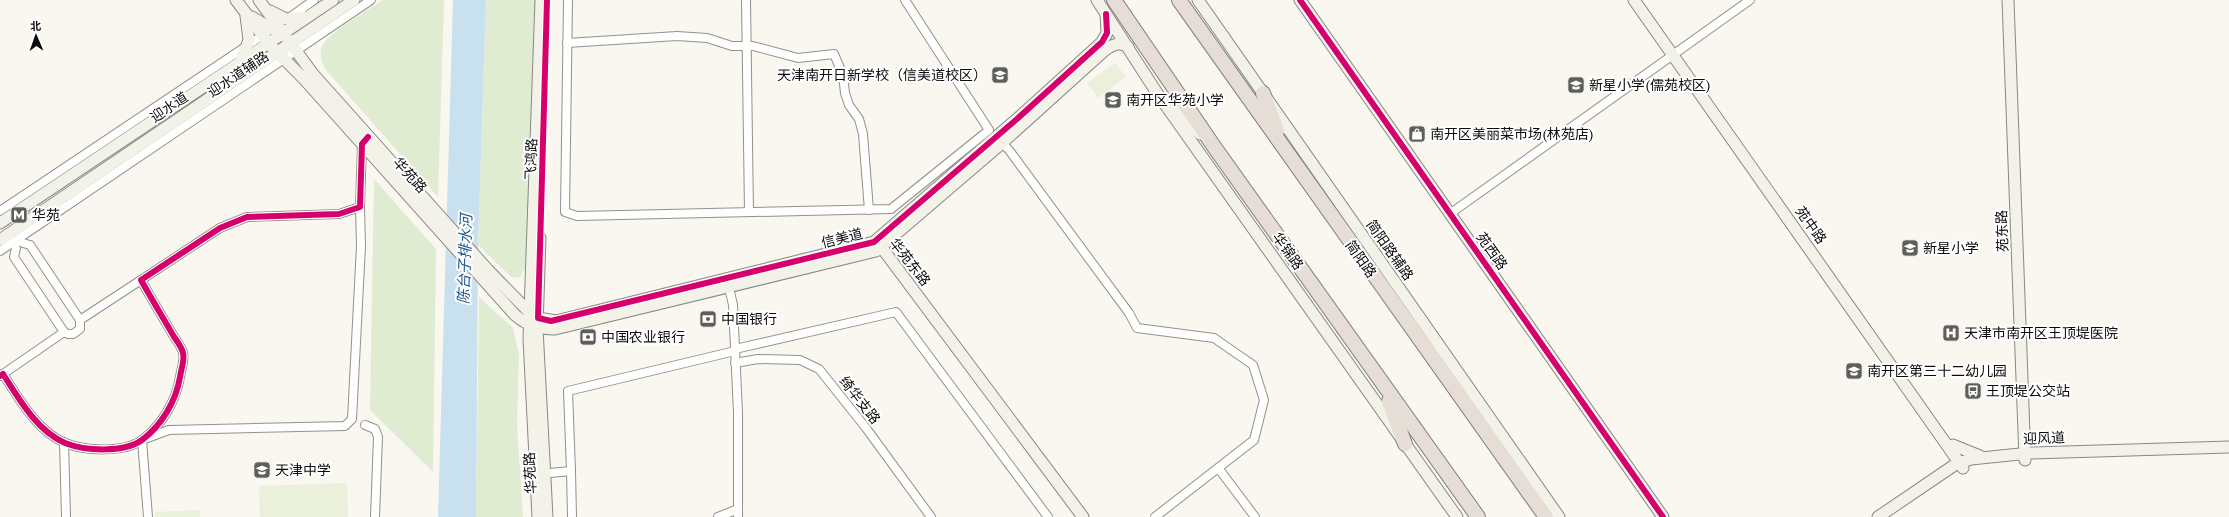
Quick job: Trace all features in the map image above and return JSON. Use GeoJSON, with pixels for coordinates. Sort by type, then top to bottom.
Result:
{"type":"FeatureCollection","features":[{"type":"Feature","properties":{"kind":"highway"},"geometry":{"type":"LineString","coordinates":[[1114,0],[1215,148],[1478,517]]}},
{"type":"Feature","properties":{"kind":"highway","name":"简阳路"},"geometry":{"type":"LineString","coordinates":[[1179,0],[1284,150],[1546,517]]}},
{"type":"Feature","properties":{"kind":"highway"},"geometry":{"type":"LineString","coordinates":[[1263,93],[1284,150]]}},
{"type":"Feature","properties":{"kind":"highway"},"geometry":{"type":"LineString","coordinates":[[1383,384],[1405,444]]}},
{"type":"Feature","properties":{"kind":"street"},"geometry":{"type":"LineString","coordinates":[[236,0],[244,11],[274,33],[319,24]]}},
{"type":"Feature","properties":{"kind":"street","name":"迎水道辅路"},"geometry":{"type":"LineString","coordinates":[[1,218],[247,46],[274,33],[314,0]]}},
{"type":"Feature","properties":{"kind":"street","name":"迎水道"},"geometry":{"type":"LineString","coordinates":[[1,218],[240,63],[274,33],[311,15],[333,0]]}},
{"type":"Feature","properties":{"kind":"street","name":"迎水道"},"geometry":{"type":"LineString","coordinates":[[10,237],[247,72],[279,56],[319,24],[354,0]]}},
{"type":"Feature","properties":{"kind":"street"},"geometry":{"type":"LineString","coordinates":[[293,46],[371,0]]}},
{"type":"Feature","properties":{"kind":"street","name":"飞鸿路"},"geometry":{"type":"LineString","coordinates":[[533,321],[541,0]]}},
{"type":"Feature","properties":{"kind":"street","name":"飞鸿路"},"geometry":{"type":"LineString","coordinates":[[533,321],[547,0]]}},
{"type":"Feature","properties":{"kind":"street"},"geometry":{"type":"LineString","coordinates":[[568,0],[565,212],[577,216],[891,209],[989,130],[905,0]]}},
{"type":"Feature","properties":{"kind":"street"},"geometry":{"type":"LineString","coordinates":[[746,0],[748,46],[749,212]]}},
{"type":"Feature","properties":{"kind":"street","name":"华锦路"},"geometry":{"type":"LineString","coordinates":[[1097,0],[1157,93],[1454,515]]}},
{"type":"Feature","properties":{"kind":"street","name":"简阳路辅路"},"geometry":{"type":"LineString","coordinates":[[1198,0],[1559,517]]}},
{"type":"Feature","properties":{"kind":"street","name":"苑西路"},"geometry":{"type":"LineString","coordinates":[[1300,0],[1663,517]]}},
{"type":"Feature","properties":{"kind":"street","name":"苑中路"},"geometry":{"type":"LineString","coordinates":[[1634,0],[1676,54],[1953,444],[1963,464]]}},
{"type":"Feature","properties":{"kind":"street","name":"苑中路"},"geometry":{"type":"LineString","coordinates":[[1642,0],[1676,54],[1963,464]]}},
{"type":"Feature","properties":{"kind":"street"},"geometry":{"type":"LineString","coordinates":[[1451,213],[1750,0]]}},
{"type":"Feature","properties":{"kind":"street","name":"苑东路"},"geometry":{"type":"LineString","coordinates":[[2008,0],[2024,437],[2029,456]]}},
{"type":"Feature","properties":{"kind":"street","name":"苑东路"},"geometry":{"type":"LineString","coordinates":[[2016,0],[2029,456]]}},
{"type":"Feature","properties":{"kind":"street"},"geometry":{"type":"LineString","coordinates":[[260,1],[274,33]]}},
{"type":"Feature","properties":{"kind":"street"},"geometry":{"type":"LineString","coordinates":[[247,72],[259,59],[274,33],[271,12],[260,1]]}},
{"type":"Feature","properties":{"kind":"street"},"geometry":{"type":"LineString","coordinates":[[240,63],[250,34],[244,11]]}},
{"type":"Feature","properties":{"kind":"street","name":"信美道"},"geometry":{"type":"LineString","coordinates":[[533,321],[555,329],[728,283],[877,247],[1102,42],[1107,33],[1108,23],[1106,14]]}},
{"type":"Feature","properties":{"kind":"street","name":"华苑路"},"geometry":{"type":"LineString","coordinates":[[274,33],[293,46],[365,140],[431,221],[515,315],[533,321]]}},
{"type":"Feature","properties":{"kind":"street","name":"华苑路"},"geometry":{"type":"LineString","coordinates":[[274,33],[279,56],[434,208],[533,321],[538,345],[541,474],[538,517]]}},
{"type":"Feature","properties":{"kind":"street"},"geometry":{"type":"LineString","coordinates":[[567,43],[677,36],[707,38],[732,46],[748,46],[798,58],[834,54],[844,75],[844,93],[848,105],[859,119],[863,134],[869,210]]}},
{"type":"Feature","properties":{"kind":"street","name":"信美道"},"geometry":{"type":"LineString","coordinates":[[533,321],[556,321],[861,255],[877,247],[1002,143],[1108,48],[1119,44],[1128,47]]}},
{"type":"Feature","properties":{"kind":"street","name":"迎水道辅路"},"geometry":{"type":"LineString","coordinates":[[0,251],[10,237],[279,56]]}},
{"type":"Feature","properties":{"kind":"street"},"geometry":{"type":"LineString","coordinates":[[1157,93],[1215,148]]}},
{"type":"Feature","properties":{"kind":"street"},"geometry":{"type":"LineString","coordinates":[[64,332],[2,375],[43,428],[64,442],[77,447],[102,449],[122,447],[165,430],[345,426],[352,419],[361,246],[360,207],[365,140]]}},
{"type":"Feature","properties":{"kind":"street"},"geometry":{"type":"LineString","coordinates":[[1002,143],[1009,150],[1088,257],[1137,328],[1214,338],[1253,365],[1264,400],[1254,440],[1219,469],[1155,517]]}},
{"type":"Feature","properties":{"kind":"street"},"geometry":{"type":"LineString","coordinates":[[80,320],[220,228],[247,218],[339,214],[360,207]]}},
{"type":"Feature","properties":{"kind":"street"},"geometry":{"type":"LineString","coordinates":[[1,218],[10,237],[16,248],[14,257],[64,332],[68,334],[77,332],[80,329],[80,320],[30,246],[10,237]]}},
{"type":"Feature","properties":{"kind":"street","name":"华苑东路"},"geometry":{"type":"LineString","coordinates":[[877,247],[884,262],[1074,517]]}},
{"type":"Feature","properties":{"kind":"street","name":"华苑东路"},"geometry":{"type":"LineString","coordinates":[[877,247],[1083,517]]}},
{"type":"Feature","properties":{"kind":"street"},"geometry":{"type":"LineString","coordinates":[[861,255],[874,256],[884,262]]}},
{"type":"Feature","properties":{"kind":"street"},"geometry":{"type":"LineString","coordinates":[[141,280],[184,353],[179,385],[166,414],[142,440],[148,517]]}},
{"type":"Feature","properties":{"kind":"street"},"geometry":{"type":"LineString","coordinates":[[718,517],[738,513],[735,350],[733,305],[728,283]]}},
{"type":"Feature","properties":{"kind":"street"},"geometry":{"type":"LineString","coordinates":[[572,517],[568,391],[896,312],[1048,517]]}},
{"type":"Feature","properties":{"kind":"street","name":"华苑路"},"geometry":{"type":"LineString","coordinates":[[533,321],[541,474],[548,517]]}},
{"type":"Feature","properties":{"kind":"street"},"geometry":{"type":"LineString","coordinates":[[538,345],[544,332],[555,329]]}},
{"type":"Feature","properties":{"kind":"street","name":"绮华支路"},"geometry":{"type":"LineString","coordinates":[[735,363],[758,359],[800,360],[819,369],[866,428],[931,517]]}},
{"type":"Feature","properties":{"kind":"street"},"geometry":{"type":"LineString","coordinates":[[166,414],[168,422],[176,430]]}},
{"type":"Feature","properties":{"kind":"street"},"geometry":{"type":"LineString","coordinates":[[365,424],[375,429],[378,437],[375,517]]}},
{"type":"Feature","properties":{"kind":"street"},"geometry":{"type":"LineString","coordinates":[[64,442],[66,517]]}},
{"type":"Feature","properties":{"kind":"street"},"geometry":{"type":"LineString","coordinates":[[1953,444],[1972,454],[1986,456]]}},
{"type":"Feature","properties":{"kind":"street","name":"迎风道"},"geometry":{"type":"LineString","coordinates":[[1878,517],[1963,464],[1986,456],[2029,456],[2229,447]]}},
{"type":"Feature","properties":{"kind":"street","name":"迎风道"},"geometry":{"type":"LineString","coordinates":[[1888,517],[1951,474],[1963,464],[2029,456],[2052,459],[2229,453]]}},
{"type":"Feature","properties":{"kind":"street"},"geometry":{"type":"LineString","coordinates":[[1510,468],[1555,517]]}},
{"type":"Feature","properties":{"kind":"street"},"geometry":{"type":"LineString","coordinates":[[1219,469],[1255,517]]}},
{"type":"Feature","properties":{"kind":"street"},"geometry":{"type":"LineString","coordinates":[[541,474],[571,471]]}},
{"type":"Feature","properties":{"kind":"green space"},"geometry":{"type":"Polygon","coordinates":[[[383,0],[444,0],[438,197],[325,69],[322,60],[321,54],[323,45],[333,34],[341,27],[383,0]]]}},
{"type":"Feature","properties":{"kind":"green space"},"geometry":{"type":"Polygon","coordinates":[[[486,0],[537,0],[527,265],[520,277],[513,278],[478,245],[486,0]]]}},
{"type":"Feature","properties":{"kind":"green space"},"geometry":{"type":"Polygon","coordinates":[[[1115,63],[1126,77],[1098,98],[1087,83],[1115,63]]]}},
{"type":"Feature","properties":{"kind":"green space"},"geometry":{"type":"Polygon","coordinates":[[[374,179],[436,249],[433,472],[370,410],[374,179]]]}},
{"type":"Feature","properties":{"kind":"green space"},"geometry":{"type":"Polygon","coordinates":[[[479,297],[513,328],[519,354],[517,424],[523,517],[476,517],[479,297]]]}},
{"type":"Feature","properties":{"kind":"green space"},"geometry":{"type":"Polygon","coordinates":[[[347,483],[348,517],[260,517],[259,486],[347,483]]]}},
{"type":"Feature","properties":{"kind":"green space"},"geometry":{"type":"Polygon","coordinates":[[[200,510],[200,517],[155,517],[155,512],[200,510]]]}},
{"type":"Feature","properties":{"kind":"water","name":"陈台子排水河"},"geometry":{"type":"Polygon","coordinates":[[[453,0],[486,0],[478,245],[476,517],[438,517],[453,0]]]}},
{"type":"Feature","properties":{"kind":"cycle path"},"geometry":{"type":"LineString","coordinates":[[547,0],[538,318],[551,321],[874,242],[1017,119],[1102,42],[1107,33],[1106,14]]}},
{"type":"Feature","properties":{"kind":"cycle path"},"geometry":{"type":"LineString","coordinates":[[1300,0],[1663,517]]}},
{"type":"Feature","properties":{"kind":"cycle path"},"geometry":{"type":"LineString","coordinates":[[0,376],[3,374],[22,404],[37,422],[55,438],[65,443],[83,448],[115,449],[125,447],[142,440],[156,427],[167,412],[178,386],[184,358],[180,346],[141,280],[220,228],[247,217],[339,214],[360,207],[362,144],[368,137]]}},
{"type":"Feature","properties":{"kind":"place","name":"天津南开日新学校（信美道校区）"},"geometry":{"type":"Point","coordinates":[1000,75]}},
{"type":"Feature","properties":{"kind":"place","name":"新星小学(儒苑校区)"},"geometry":{"type":"Point","coordinates":[1576,85]}},
{"type":"Feature","properties":{"kind":"place","name":"南开区华苑小学"},"geometry":{"type":"Point","coordinates":[1113,100]}},
{"type":"Feature","properties":{"kind":"place","name":"南开区美丽菜市场(林苑店)"},"geometry":{"type":"Point","coordinates":[1417,134]}},
{"type":"Feature","properties":{"kind":"place","name":"华苑"},"geometry":{"type":"Point","coordinates":[19,215]}},
{"type":"Feature","properties":{"kind":"place","name":"新星小学"},"geometry":{"type":"Point","coordinates":[1910,248]}},
{"type":"Feature","properties":{"kind":"place","name":"中国银行"},"geometry":{"type":"Point","coordinates":[708,319]}},
{"type":"Feature","properties":{"kind":"place","name":"天津市南开区王顶堤医院"},"geometry":{"type":"Point","coordinates":[1951,333]}},
{"type":"Feature","properties":{"kind":"place","name":"中国农业银行"},"geometry":{"type":"Point","coordinates":[588,337]}},
{"type":"Feature","properties":{"kind":"place","name":"南开区第三十二幼儿园"},"geometry":{"type":"Point","coordinates":[1854,371]}},
{"type":"Feature","properties":{"kind":"place","name":"王顶堤公交站"},"geometry":{"type":"Point","coordinates":[1973,391]}},
{"type":"Feature","properties":{"kind":"place","name":"天津中学"},"geometry":{"type":"Point","coordinates":[262,470]}}]}
